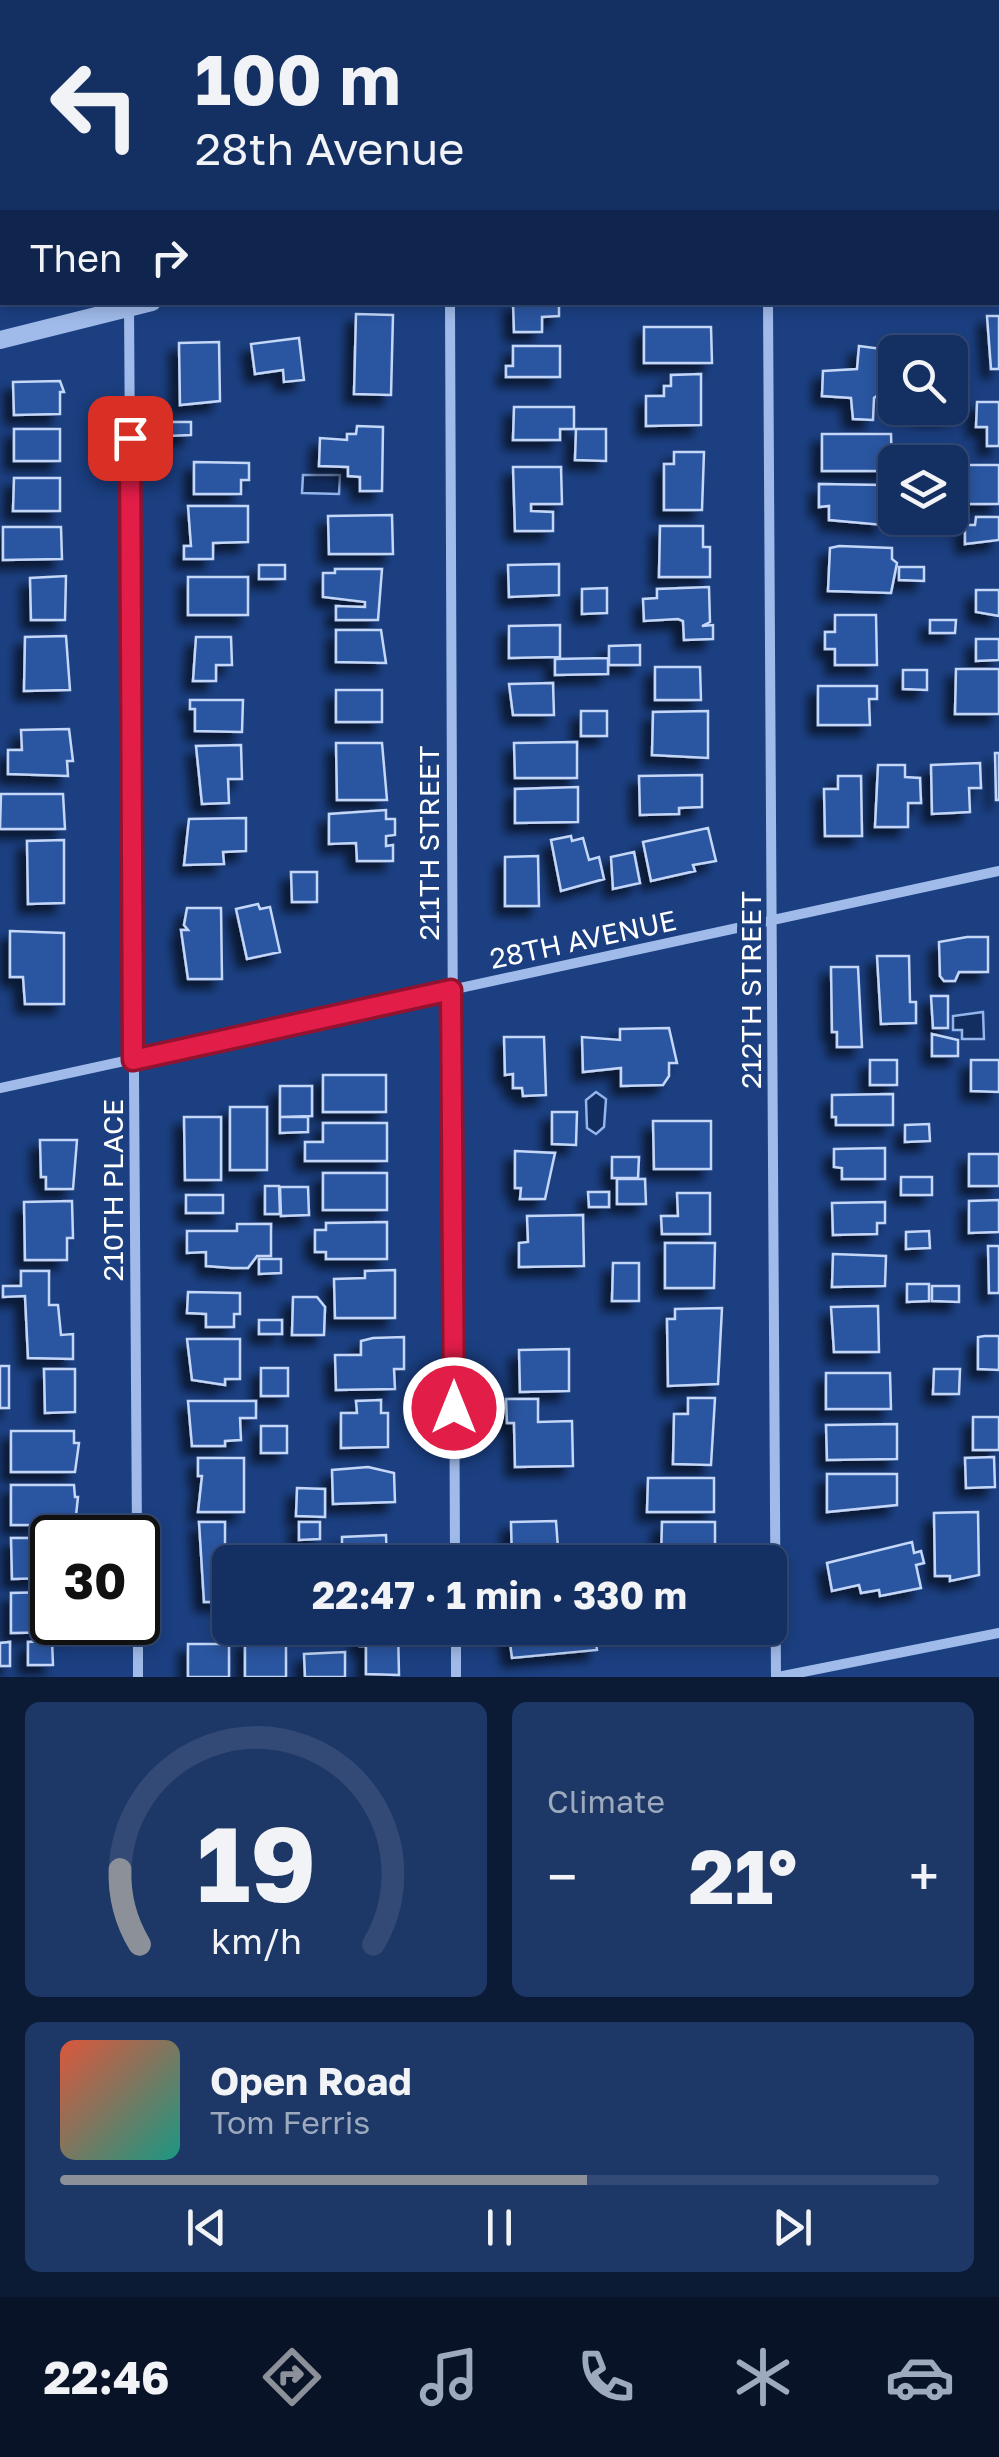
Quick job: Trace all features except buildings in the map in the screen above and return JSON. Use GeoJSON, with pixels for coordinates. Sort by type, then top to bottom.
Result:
{"type":"FeatureCollection","features":[{"type":"Feature","properties":{"kind":"street"},"geometry":{"type":"LineString","coordinates":[[0,340],[129,305]]}},
{"type":"Feature","properties":{"kind":"street","name":"210TH PLACE"},"geometry":{"type":"LineString","coordinates":[[129,305],[137,1515]]}},
{"type":"Feature","properties":{"kind":"street","name":"211TH STREET"},"geometry":{"type":"LineString","coordinates":[[450,305],[455,1545]]}},
{"type":"Feature","properties":{"kind":"street","name":"212TH STREET"},"geometry":{"type":"LineString","coordinates":[[768,305],[777,1677]]}},
{"type":"Feature","properties":{"kind":"street","name":"28TH AVENUE"},"geometry":{"type":"LineString","coordinates":[[0,1088],[999,870]]}},
{"type":"Feature","properties":{"kind":"street"},"geometry":{"type":"LineString","coordinates":[[777,1677],[999,1634]]}},
{"type":"Feature","properties":{"kind":"street"},"geometry":{"type":"LineString","coordinates":[[138,1645],[138,1677]]}},
{"type":"Feature","properties":{"kind":"street"},"geometry":{"type":"LineString","coordinates":[[456,1645],[456,1677]]}},
{"type":"Feature","properties":{"kind":"water"},"geometry":{"type":"Polygon","coordinates":[[[303,475],[340,475],[339,494],[302,493],[303,475]]]}},
{"type":"Feature","properties":{"kind":"water"},"geometry":{"type":"Polygon","coordinates":[[[983,1012],[984,1039],[962,1039],[962,1030],[953,1030],[953,1016],[983,1012]]]}},
{"type":"Feature","properties":{"kind":"water"},"geometry":{"type":"Polygon","coordinates":[[[596,1092],[606,1099],[604,1127],[596,1134],[587,1128],[586,1100],[596,1092]]]}},
{"type":"Feature","properties":{"kind":"route"},"geometry":{"type":"LineString","coordinates":[[130,438],[133,1060],[451,990],[454,1408]]}}]}
